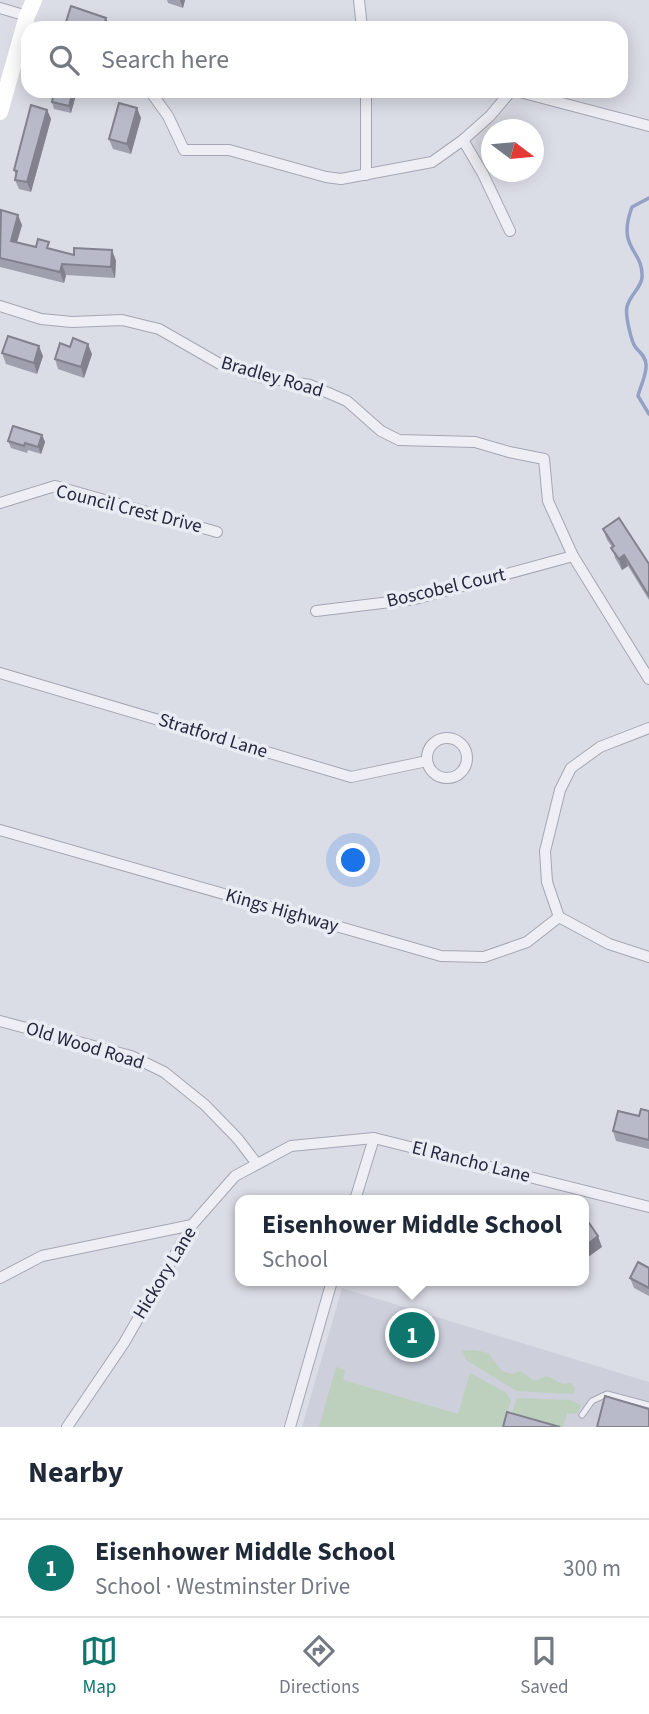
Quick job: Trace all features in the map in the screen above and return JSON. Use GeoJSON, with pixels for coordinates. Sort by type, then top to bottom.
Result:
{"type":"FeatureCollection","features":[{"type":"Feature","properties":{"kind":"street"},"geometry":{"type":"LineString","coordinates":[[26,21],[34,0]]}},
{"type":"Feature","properties":{"kind":"street"},"geometry":{"type":"LineString","coordinates":[[359,0],[361,21]]}},
{"type":"Feature","properties":{"kind":"street"},"geometry":{"type":"LineString","coordinates":[[0,8],[27,16]]}},
{"type":"Feature","properties":{"kind":"street"},"geometry":{"type":"LineString","coordinates":[[0,112],[21,54]]}},
{"type":"Feature","properties":{"kind":"street"},"geometry":{"type":"LineString","coordinates":[[155,98],[168,116],[184,150],[229,150],[341,179],[432,162],[463,140],[507,98]]}},
{"type":"Feature","properties":{"kind":"street"},"geometry":{"type":"LineString","coordinates":[[366,98],[366,175]]}},
{"type":"Feature","properties":{"kind":"street"},"geometry":{"type":"LineString","coordinates":[[540,98],[649,127]]}},
{"type":"Feature","properties":{"kind":"street"},"geometry":{"type":"LineString","coordinates":[[463,140],[483,174],[510,231]]}},
{"type":"Feature","properties":{"kind":"street","name":"Bradley Road"},"geometry":{"type":"LineString","coordinates":[[0,306],[41,319],[72,322],[122,320],[159,329],[220,364],[260,377],[310,385],[347,401],[381,431],[400,440],[475,442],[544,459],[548,501],[573,556],[649,679]]}},
{"type":"Feature","properties":{"kind":"street","name":"Council Crest Drive"},"geometry":{"type":"LineString","coordinates":[[0,503],[55,486],[217,532]]}},
{"type":"Feature","properties":{"kind":"street","name":"Boscobel Court"},"geometry":{"type":"LineString","coordinates":[[316,611],[415,599],[573,556]]}},
{"type":"Feature","properties":{"kind":"street","name":"Stratford Lane"},"geometry":{"type":"LineString","coordinates":[[0,673],[351,777],[427,761]]}},
{"type":"Feature","properties":{"kind":"street"},"geometry":{"type":"LineString","coordinates":[[649,728],[600,747],[571,768],[560,790],[545,851],[547,882],[559,918],[610,944],[649,957]]}},
{"type":"Feature","properties":{"kind":"street","name":"Kings Highway"},"geometry":{"type":"LineString","coordinates":[[0,830],[441,956],[484,957],[527,942],[559,918]]}},
{"type":"Feature","properties":{"kind":"street","name":"Old Wood Road"},"geometry":{"type":"LineString","coordinates":[[0,1021],[131,1056],[164,1072],[205,1105],[238,1139],[257,1164]]}},
{"type":"Feature","properties":{"kind":"street"},"geometry":{"type":"LineString","coordinates":[[357,1195],[374,1139]]}},
{"type":"Feature","properties":{"kind":"street","name":"Hickory Lane"},"geometry":{"type":"LineString","coordinates":[[66,1427],[124,1343],[192,1225],[235,1176],[291,1146],[374,1139]]}},
{"type":"Feature","properties":{"kind":"street","name":"El Rancho Lane"},"geometry":{"type":"LineString","coordinates":[[374,1139],[649,1207]]}},
{"type":"Feature","properties":{"kind":"street"},"geometry":{"type":"LineString","coordinates":[[0,1278],[42,1256],[192,1225]]}},
{"type":"Feature","properties":{"kind":"street"},"geometry":{"type":"LineString","coordinates":[[290,1427],[331,1286]]}},
{"type":"Feature","properties":{"kind":"lane"},"geometry":{"type":"LineString","coordinates":[[582,1416],[592,1401],[607,1394],[649,1405]]}},
{"type":"Feature","properties":{"kind":"shaded area"},"geometry":{"type":"Polygon","coordinates":[[[342,1288],[649,1382],[649,1427],[302,1427],[342,1288]]]}},
{"type":"Feature","properties":{"kind":"green space"},"geometry":{"type":"Polygon","coordinates":[[[462,1351],[488,1353],[502,1371],[512,1374],[521,1371],[534,1381],[547,1376],[563,1384],[571,1383],[575,1388],[573,1394],[517,1391],[466,1360],[462,1351]]]}},
{"type":"Feature","properties":{"kind":"green space"},"geometry":{"type":"Polygon","coordinates":[[[336,1367],[345,1370],[343,1380],[458,1414],[470,1373],[505,1392],[511,1400],[504,1427],[319,1427],[336,1367]]]}},
{"type":"Feature","properties":{"kind":"green space"},"geometry":{"type":"Polygon","coordinates":[[[517,1398],[570,1400],[581,1405],[577,1414],[567,1413],[563,1427],[527,1427],[509,1422],[517,1398]]]}},
{"type":"Feature","properties":{"kind":"building"},"geometry":{"type":"Polygon","coordinates":[[[71,6],[106,18],[105,21],[66,21],[71,6]]]}},
{"type":"Feature","properties":{"kind":"building"},"geometry":{"type":"Polygon","coordinates":[[[53,98],[71,98],[69,106],[52,102],[53,98]]]}},
{"type":"Feature","properties":{"kind":"building"},"geometry":{"type":"Polygon","coordinates":[[[119,103],[137,108],[127,144],[109,139],[119,103]]]}},
{"type":"Feature","properties":{"kind":"building"},"geometry":{"type":"Polygon","coordinates":[[[31,105],[47,110],[27,182],[15,180],[17,171],[14,170],[31,105]]]}},
{"type":"Feature","properties":{"kind":"building"},"geometry":{"type":"Polygon","coordinates":[[[1,210],[18,215],[11,241],[36,247],[38,239],[49,242],[47,248],[74,255],[74,248],[112,250],[111,267],[62,264],[60,272],[0,258],[1,210]]]}},
{"type":"Feature","properties":{"kind":"building"},"geometry":{"type":"Polygon","coordinates":[[[8,336],[39,346],[34,363],[2,353],[8,336]]]}},
{"type":"Feature","properties":{"kind":"building"},"geometry":{"type":"Polygon","coordinates":[[[73,338],[88,344],[81,367],[55,359],[60,343],[70,347],[73,338]]]}},
{"type":"Feature","properties":{"kind":"building"},"geometry":{"type":"Polygon","coordinates":[[[13,426],[42,435],[38,447],[8,441],[13,426]]]}},
{"type":"Feature","properties":{"kind":"building"},"geometry":{"type":"Polygon","coordinates":[[[619,518],[649,564],[649,596],[624,555],[619,559],[611,548],[614,546],[603,529],[619,518]]]}},
{"type":"Feature","properties":{"kind":"building"},"geometry":{"type":"Polygon","coordinates":[[[641,1109],[649,1111],[649,1140],[613,1131],[618,1111],[639,1116],[641,1109]]]}},
{"type":"Feature","properties":{"kind":"building"},"geometry":{"type":"Polygon","coordinates":[[[589,1223],[598,1236],[589,1243],[589,1223]]]}},
{"type":"Feature","properties":{"kind":"building"},"geometry":{"type":"Polygon","coordinates":[[[638,1262],[649,1268],[649,1288],[630,1278],[638,1262]]]}},
{"type":"Feature","properties":{"kind":"building"},"geometry":{"type":"Polygon","coordinates":[[[605,1396],[649,1409],[649,1427],[597,1427],[605,1396]]]}},
{"type":"Feature","properties":{"kind":"building"},"geometry":{"type":"Polygon","coordinates":[[[507,1412],[560,1427],[503,1427],[507,1412]]]}},
{"type":"Feature","properties":{"kind":"waterway"},"geometry":{"type":"LineString","coordinates":[[649,198],[632,207],[627,232],[639,261],[642,278],[628,303],[628,321],[632,340],[646,362],[638,396],[649,414]]}},
{"type":"Feature","properties":{"kind":"place","name":"Eisenhower Middle School"},"geometry":{"type":"Point","coordinates":[412,1335]}}]}
